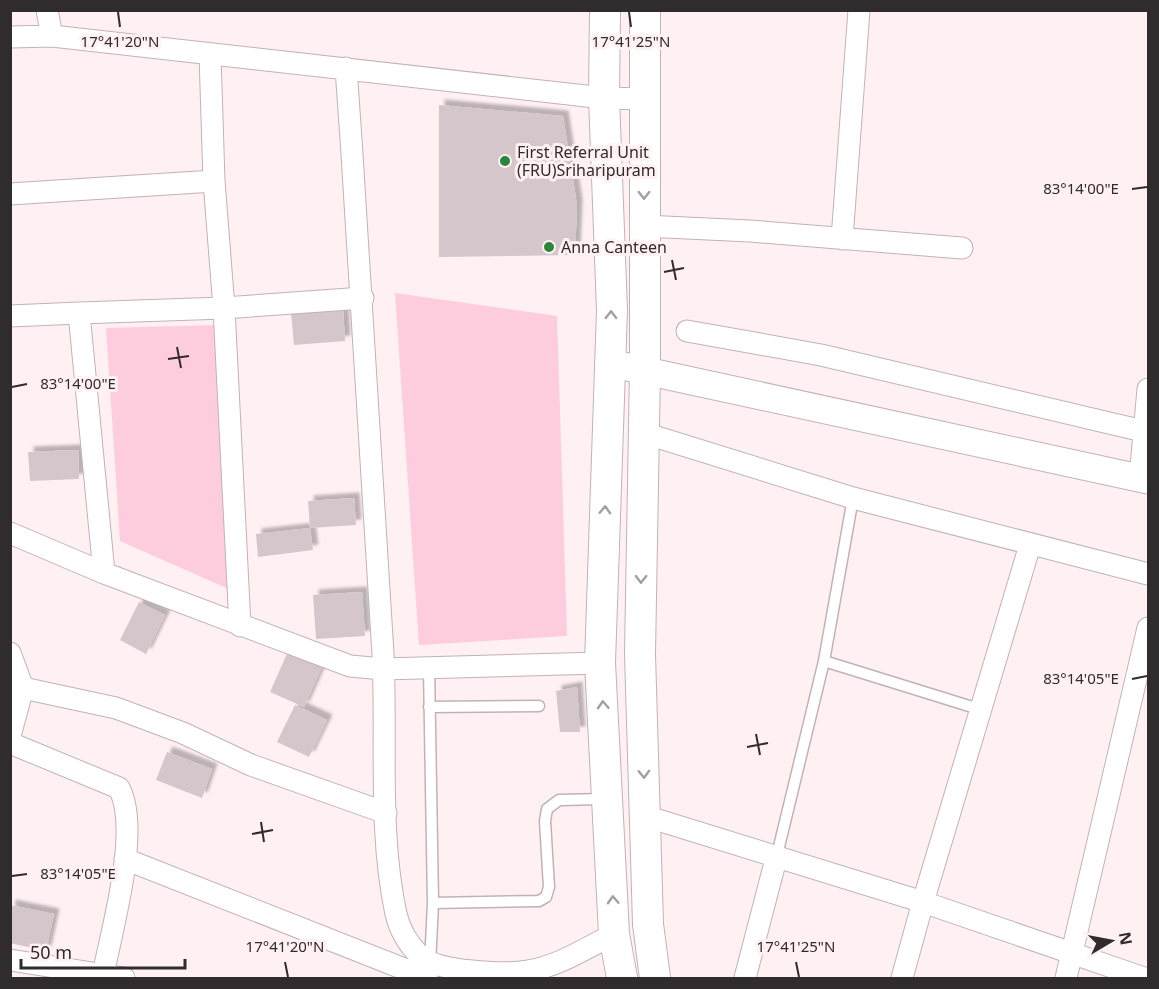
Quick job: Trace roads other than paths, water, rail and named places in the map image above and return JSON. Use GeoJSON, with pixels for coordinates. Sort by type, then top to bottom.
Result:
{"type":"FeatureCollection","features":[{"type":"Feature","properties":{"kind":"main road"},"geometry":{"type":"LineString","coordinates":[[605,10],[604,98],[612,310],[600,663],[614,934],[622,978]]}},
{"type":"Feature","properties":{"kind":"main road"},"geometry":{"type":"LineString","coordinates":[[645,10],[645,370],[640,654],[648,924],[655,978]]}},
{"type":"Feature","properties":{"kind":"street"},"geometry":{"type":"LineString","coordinates":[[47,10],[51,36]]}},
{"type":"Feature","properties":{"kind":"street"},"geometry":{"type":"LineString","coordinates":[[842,238],[859,10]]}},
{"type":"Feature","properties":{"kind":"street"},"geometry":{"type":"LineString","coordinates":[[10,37],[51,36],[604,98],[644,99]]}},
{"type":"Feature","properties":{"kind":"street"},"geometry":{"type":"LineString","coordinates":[[210,55],[214,182],[224,308],[240,626]]}},
{"type":"Feature","properties":{"kind":"street"},"geometry":{"type":"LineString","coordinates":[[346,68],[363,298],[383,669],[386,813],[396,916],[403,935],[428,974]]}},
{"type":"Feature","properties":{"kind":"street"},"geometry":{"type":"LineString","coordinates":[[10,194],[214,182]]}},
{"type":"Feature","properties":{"kind":"street"},"geometry":{"type":"LineString","coordinates":[[644,226],[962,248]]}},
{"type":"Feature","properties":{"kind":"street"},"geometry":{"type":"LineString","coordinates":[[10,316],[224,308],[363,298]]}},
{"type":"Feature","properties":{"kind":"street"},"geometry":{"type":"LineString","coordinates":[[79,313],[104,573]]}},
{"type":"Feature","properties":{"kind":"street"},"geometry":{"type":"LineString","coordinates":[[687,331],[821,355],[1143,431]]}},
{"type":"Feature","properties":{"kind":"street"},"geometry":{"type":"LineString","coordinates":[[609,363],[881,423],[1057,458],[1144,479],[1143,431],[1149,389]]}},
{"type":"Feature","properties":{"kind":"street"},"geometry":{"type":"LineString","coordinates":[[644,433],[853,498],[1149,574]]}},
{"type":"Feature","properties":{"kind":"street"},"geometry":{"type":"LineString","coordinates":[[10,534],[332,662],[383,669],[600,663]]}},
{"type":"Feature","properties":{"kind":"street"},"geometry":{"type":"LineString","coordinates":[[902,978],[1030,545]]}},
{"type":"Feature","properties":{"kind":"street"},"geometry":{"type":"LineString","coordinates":[[1066,978],[1074,955],[1149,628]]}},
{"type":"Feature","properties":{"kind":"street"},"geometry":{"type":"LineString","coordinates":[[10,653],[23,688],[10,736]]}},
{"type":"Feature","properties":{"kind":"street"},"geometry":{"type":"LineString","coordinates":[[23,688],[116,708],[183,733],[251,765],[386,813]]}},
{"type":"Feature","properties":{"kind":"street"},"geometry":{"type":"LineString","coordinates":[[10,743],[119,788],[127,812],[125,859],[103,975]]}},
{"type":"Feature","properties":{"kind":"street"},"geometry":{"type":"LineString","coordinates":[[645,816],[923,902],[1144,978]]}},
{"type":"Feature","properties":{"kind":"street"},"geometry":{"type":"LineString","coordinates":[[746,978],[777,855]]}},
{"type":"Feature","properties":{"kind":"street"},"geometry":{"type":"LineString","coordinates":[[125,859],[428,974],[528,971],[554,962],[614,934]]}},
{"type":"Feature","properties":{"kind":"street"},"geometry":{"type":"LineString","coordinates":[[10,960],[124,978]]}},
{"type":"Feature","properties":{"kind":"lane"},"geometry":{"type":"LineString","coordinates":[[777,855],[824,661],[853,498]]}},
{"type":"Feature","properties":{"kind":"lane"},"geometry":{"type":"LineString","coordinates":[[824,661],[982,710]]}},
{"type":"Feature","properties":{"kind":"lane"},"geometry":{"type":"LineString","coordinates":[[428,974],[433,903],[429,668]]}},
{"type":"Feature","properties":{"kind":"lane"},"geometry":{"type":"LineString","coordinates":[[429,707],[539,706]]}},
{"type":"Feature","properties":{"kind":"lane"},"geometry":{"type":"LineString","coordinates":[[433,903],[539,901],[546,897],[549,887],[545,821],[547,809],[560,800],[608,799]]}},
{"type":"Feature","properties":{"kind":"place","name":"First Referral Unit (FRU)Sriharipuram"},"geometry":{"type":"Point","coordinates":[505,161]}},
{"type":"Feature","properties":{"kind":"place","name":"Anna Canteen"},"geometry":{"type":"Point","coordinates":[549,247]}}]}
